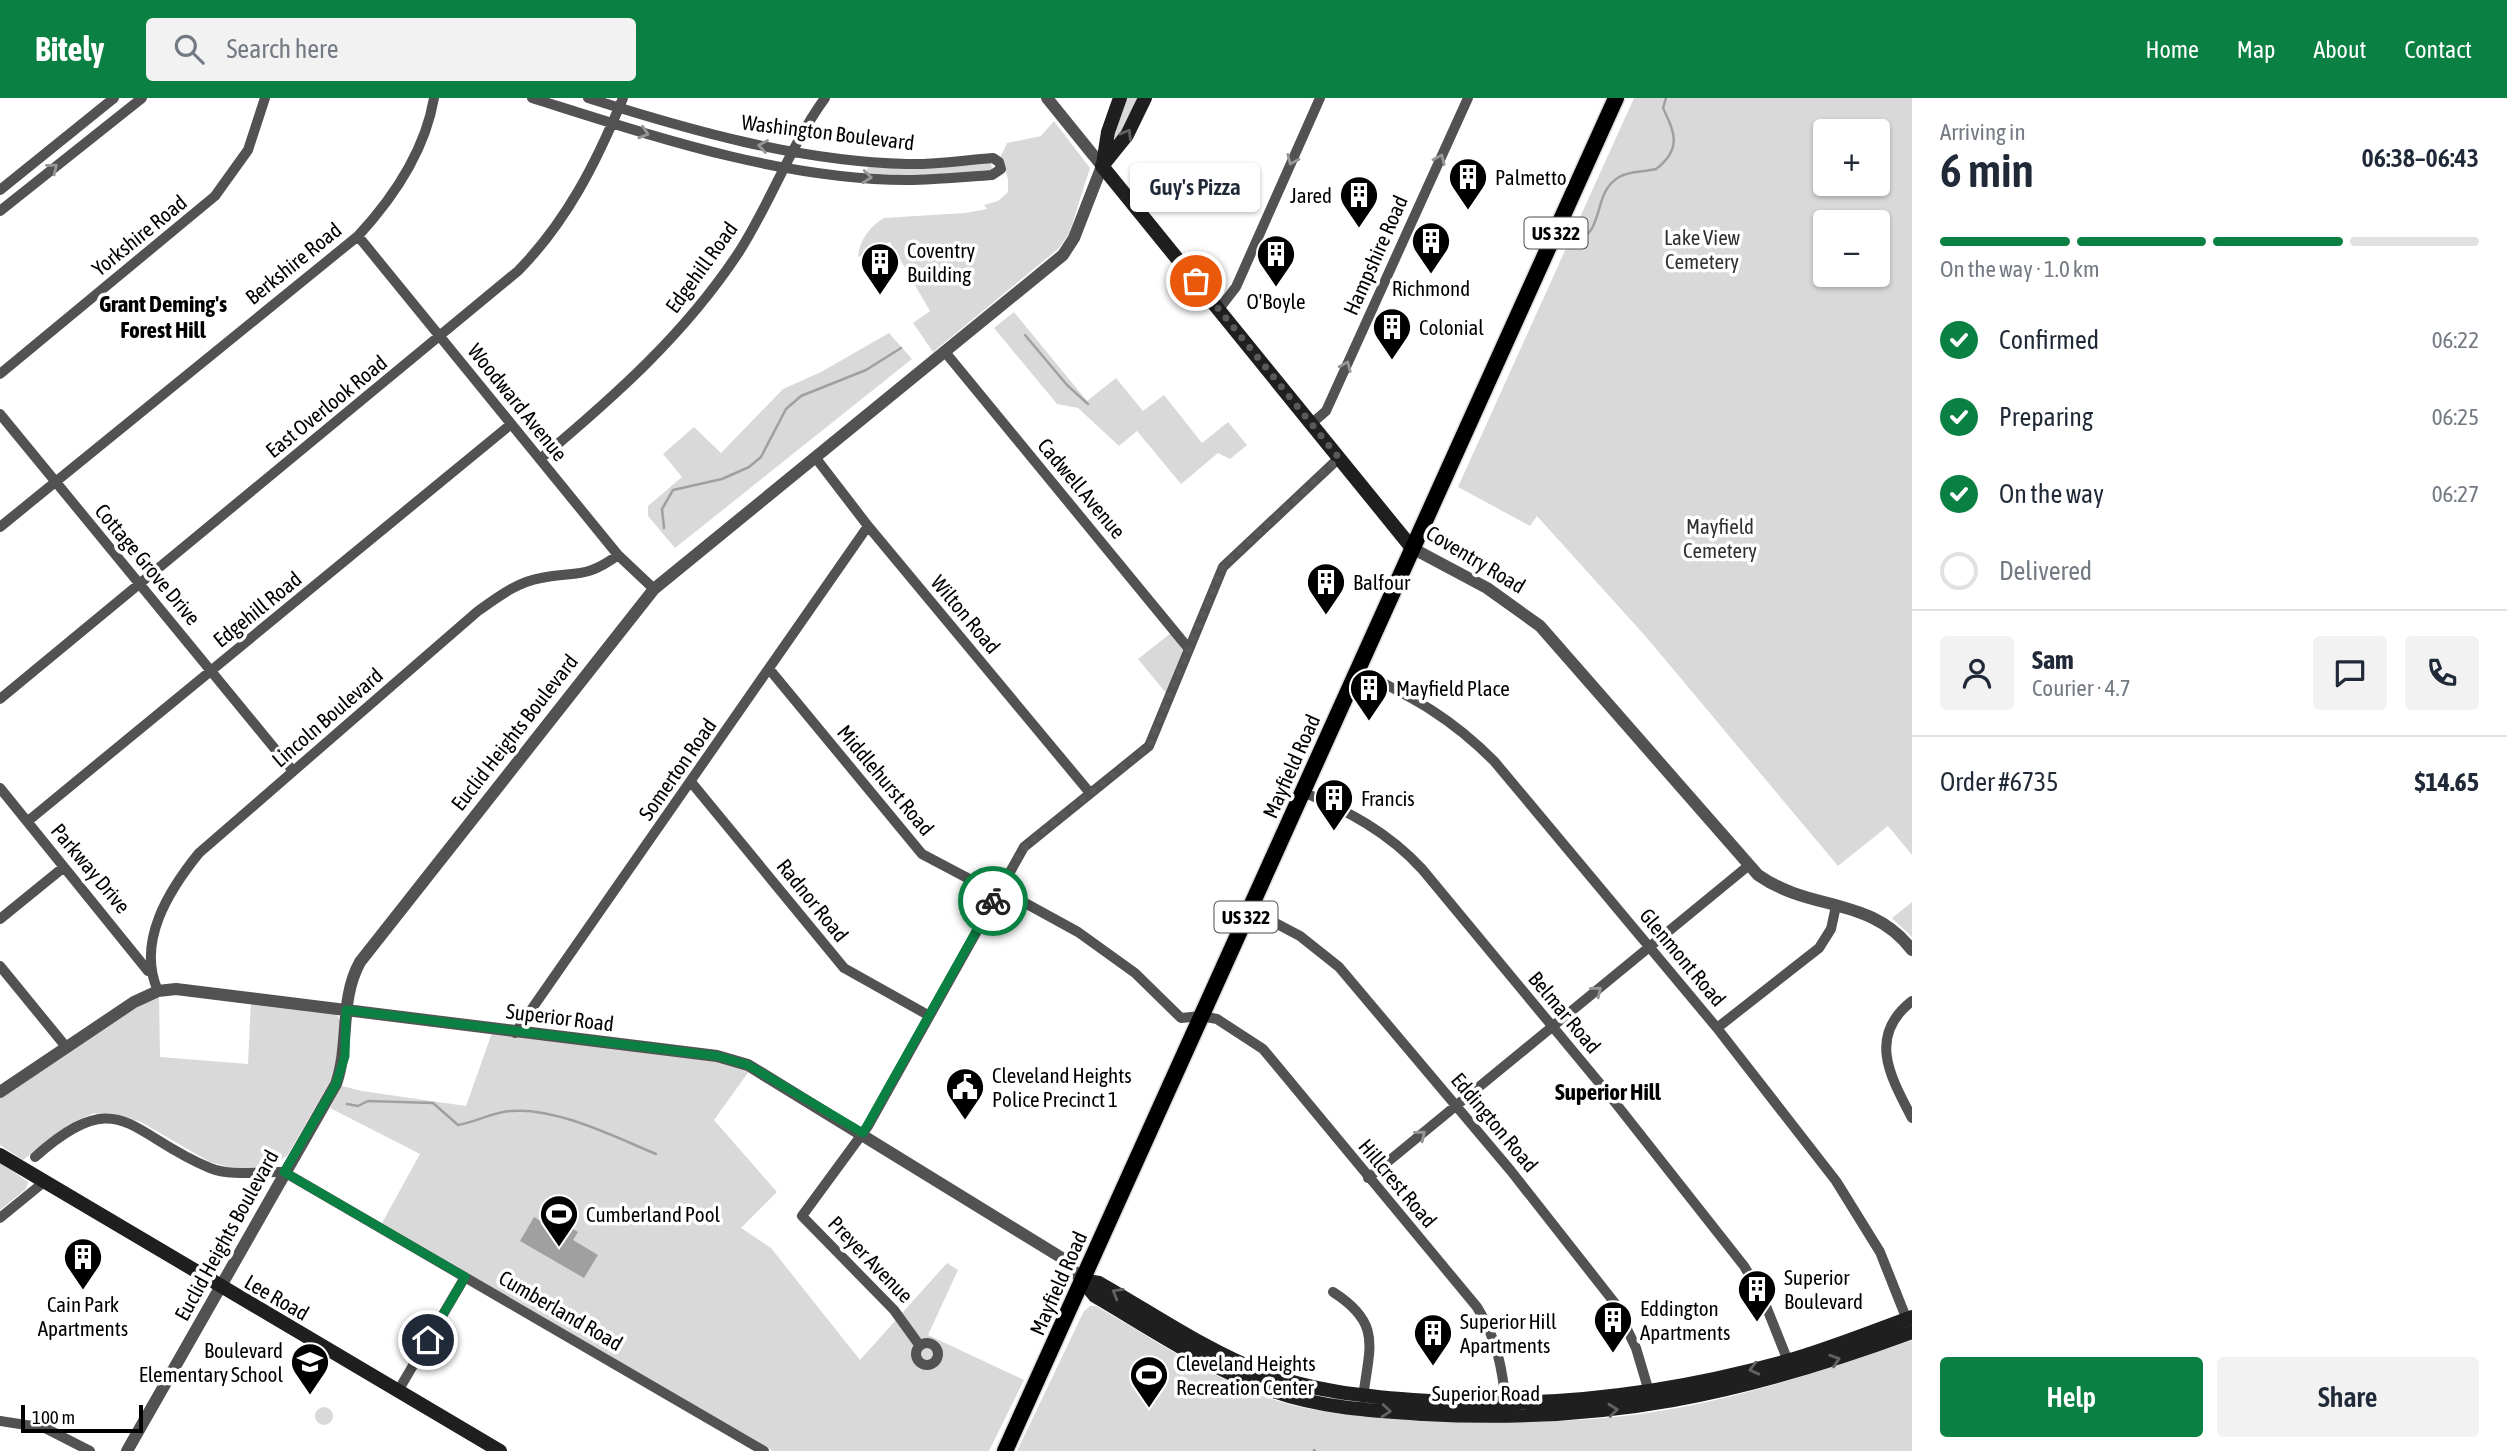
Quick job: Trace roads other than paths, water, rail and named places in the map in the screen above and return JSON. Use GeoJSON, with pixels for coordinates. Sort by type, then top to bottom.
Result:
{"type":"FeatureCollection","features":[{"type":"Feature","properties":{"kind":"main road","name":"Euclid Heights Boulevard"},"geometry":{"type":"LineString","coordinates":[[1102,166],[1108,132],[1120,98]]}},
{"type":"Feature","properties":{"kind":"main road","name":"Euclid Heights Boulevard"},"geometry":{"type":"LineString","coordinates":[[1102,166],[1127,135],[1145,98]]}},
{"type":"Feature","properties":{"kind":"main road","name":"Mayfield Road"},"geometry":{"type":"LineString","coordinates":[[1005,1451],[1616,98]]}},
{"type":"Feature","properties":{"kind":"main road","name":"Coventry Road"},"geometry":{"type":"LineString","coordinates":[[1102,166],[1412,548]]}},
{"type":"Feature","properties":{"kind":"main road","name":"Lee Road"},"geometry":{"type":"LineString","coordinates":[[0,1155],[220,1288],[500,1451]]}},
{"type":"Feature","properties":{"kind":"main road","name":"Superior Road"},"geometry":{"type":"LineString","coordinates":[[1083,1280],[1095,1296],[1146,1318],[1207,1353],[1263,1373],[1294,1390],[1362,1403],[1507,1410],[1652,1406],[1790,1367],[1911,1325]]}},
{"type":"Feature","properties":{"kind":"main road","name":"Superior Road"},"geometry":{"type":"LineString","coordinates":[[1507,1410],[1649,1391],[1790,1367]]}},
{"type":"Feature","properties":{"kind":"street"},"geometry":{"type":"LineString","coordinates":[[0,190],[114,98]]}},
{"type":"Feature","properties":{"kind":"street"},"geometry":{"type":"LineString","coordinates":[[0,211],[142,98]]}},
{"type":"Feature","properties":{"kind":"street","name":"Yorkshire Road"},"geometry":{"type":"LineString","coordinates":[[0,374],[221,190],[248,150],[265,98]]}},
{"type":"Feature","properties":{"kind":"street","name":"Berkshire Road"},"geometry":{"type":"LineString","coordinates":[[0,527],[358,236],[399,185],[419,146],[434,98]]}},
{"type":"Feature","properties":{"kind":"street","name":"Washington Boulevard"},"geometry":{"type":"LineString","coordinates":[[532,98],[612,124],[715,152],[784,167],[906,180],[992,175],[1001,169],[999,162],[993,159],[910,164],[792,151],[710,134],[621,103],[588,98]]}},
{"type":"Feature","properties":{"kind":"street","name":"Edgehill Road"},"geometry":{"type":"LineString","coordinates":[[540,459],[617,394],[689,319],[739,251],[792,151],[825,98]]}},
{"type":"Feature","properties":{"kind":"street","name":"Coventry Road"},"geometry":{"type":"LineString","coordinates":[[1047,98],[1102,166]]}},
{"type":"Feature","properties":{"kind":"street"},"geometry":{"type":"LineString","coordinates":[[1219,309],[1236,287],[1320,98]]}},
{"type":"Feature","properties":{"kind":"street","name":"Hampshire Road"},"geometry":{"type":"LineString","coordinates":[[1311,424],[1326,411],[1468,98]]}},
{"type":"Feature","properties":{"kind":"street","name":"East Overlook Road"},"geometry":{"type":"LineString","coordinates":[[0,699],[518,271],[545,242],[581,190],[621,103]]}},
{"type":"Feature","properties":{"kind":"street","name":"Euclid Heights Boulevard"},"geometry":{"type":"LineString","coordinates":[[127,1451],[336,1084],[345,1056],[346,1010],[352,978],[360,962],[654,589],[1066,251],[1102,166]]}},
{"type":"Feature","properties":{"kind":"street","name":"Woodward Avenue"},"geometry":{"type":"LineString","coordinates":[[358,236],[618,555],[654,589]]}},
{"type":"Feature","properties":{"kind":"street","name":"Cadwell Avenue"},"geometry":{"type":"LineString","coordinates":[[945,352],[1189,649]]}},
{"type":"Feature","properties":{"kind":"street","name":"Cottage Grove Drive"},"geometry":{"type":"LineString","coordinates":[[0,414],[293,771]]}},
{"type":"Feature","properties":{"kind":"street","name":"Edgehill Road"},"geometry":{"type":"LineString","coordinates":[[27,821],[510,425]]}},
{"type":"Feature","properties":{"kind":"street","name":"Wilton Road"},"geometry":{"type":"LineString","coordinates":[[815,457],[868,526],[1090,793]]}},
{"type":"Feature","properties":{"kind":"street"},"geometry":{"type":"LineString","coordinates":[[863,1133],[1024,847],[1149,746],[1229,558],[1339,458]]}},
{"type":"Feature","properties":{"kind":"street","name":"Somerton Road"},"geometry":{"type":"LineString","coordinates":[[515,1033],[868,526]]}},
{"type":"Feature","properties":{"kind":"street","name":"Coventry Road"},"geometry":{"type":"LineString","coordinates":[[1412,548],[1487,588],[1540,626],[1748,866],[1786,891],[1882,920],[1912,950]]}},
{"type":"Feature","properties":{"kind":"street","name":"Lincoln Boulevard"},"geometry":{"type":"LineString","coordinates":[[158,991],[151,975],[150,954],[160,913],[177,879],[199,853],[478,611],[504,592],[541,578],[590,573],[618,555]]}},
{"type":"Feature","properties":{"kind":"street","name":"Glenmont Road"},"geometry":{"type":"LineString","coordinates":[[1356,669],[1435,709],[1465,732],[1494,761],[1717,1028],[1852,1203],[1880,1252],[1911,1325]]}},
{"type":"Feature","properties":{"kind":"street","name":"Middlehurst Road"},"geometry":{"type":"LineString","coordinates":[[770,670],[922,855],[998,892],[1007,893],[1108,951],[1181,1018],[1201,1016]]}},
{"type":"Feature","properties":{"kind":"street","name":"Radnor Road"},"geometry":{"type":"LineString","coordinates":[[691,782],[844,968],[928,1014]]}},
{"type":"Feature","properties":{"kind":"street","name":"Parkway Drive"},"geometry":{"type":"LineString","coordinates":[[0,788],[151,975]]}},
{"type":"Feature","properties":{"kind":"street","name":"Belmar Road"},"geometry":{"type":"LineString","coordinates":[[1303,792],[1362,819],[1407,853],[1552,1027],[1744,1266],[1762,1296],[1790,1367]]}},
{"type":"Feature","properties":{"kind":"street"},"geometry":{"type":"LineString","coordinates":[[1368,1178],[1748,866]]}},
{"type":"Feature","properties":{"kind":"street"},"geometry":{"type":"LineString","coordinates":[[0,919],[64,867]]}},
{"type":"Feature","properties":{"kind":"street"},"geometry":{"type":"LineString","coordinates":[[1717,1028],[1819,948],[1831,929],[1836,906]]}},
{"type":"Feature","properties":{"kind":"street","name":"Eddington Road"},"geometry":{"type":"LineString","coordinates":[[1250,909],[1300,936],[1339,967],[1602,1284],[1632,1338],[1652,1406]]}},
{"type":"Feature","properties":{"kind":"street"},"geometry":{"type":"LineString","coordinates":[[0,966],[67,1048]]}},
{"type":"Feature","properties":{"kind":"street","name":"Superior Road"},"geometry":{"type":"LineString","coordinates":[[0,1093],[134,1002],[158,991],[197,990],[515,1033],[717,1056],[748,1065],[863,1133],[1062,1258],[1083,1280]]}},
{"type":"Feature","properties":{"kind":"street"},"geometry":{"type":"LineString","coordinates":[[1912,1001],[1894,1019],[1885,1041],[1890,1069],[1912,1118]]}},
{"type":"Feature","properties":{"kind":"street","name":"Hillcrest Road"},"geometry":{"type":"LineString","coordinates":[[1201,1016],[1234,1028],[1263,1049],[1485,1321],[1499,1353],[1507,1410]]}},
{"type":"Feature","properties":{"kind":"street"},"geometry":{"type":"LineString","coordinates":[[35,1157],[69,1129],[83,1122],[106,1119],[135,1126],[208,1167],[226,1173],[284,1172]]}},
{"type":"Feature","properties":{"kind":"street","name":"Preyer Avenue"},"geometry":{"type":"LineString","coordinates":[[863,1133],[803,1216],[894,1310],[920,1346]]}},
{"type":"Feature","properties":{"kind":"street","name":"Cumberland Road"},"geometry":{"type":"LineString","coordinates":[[284,1172],[764,1451]]}},
{"type":"Feature","properties":{"kind":"street"},"geometry":{"type":"LineString","coordinates":[[0,1218],[44,1182]]}},
{"type":"Feature","properties":{"kind":"street"},"geometry":{"type":"LineString","coordinates":[[398,1391],[465,1277]]}},
{"type":"Feature","properties":{"kind":"street"},"geometry":{"type":"LineString","coordinates":[[1333,1292],[1354,1306],[1368,1329],[1362,1403]]}},
{"type":"Feature","properties":{"kind":"street"},"geometry":{"type":"LineString","coordinates":[[0,1421],[45,1428],[69,1447],[90,1451]]}},
{"type":"Feature","properties":{"kind":"waterway"},"geometry":{"type":"LineString","coordinates":[[1579,241],[1591,230],[1607,188],[1612,182],[1627,174],[1656,169],[1670,155],[1674,140],[1663,108],[1666,98]]}},
{"type":"Feature","properties":{"kind":"waterway"},"geometry":{"type":"LineString","coordinates":[[1025,335],[1067,385],[1088,404]]}},
{"type":"Feature","properties":{"kind":"waterway"},"geometry":{"type":"LineString","coordinates":[[664,528],[662,509],[673,490],[722,479],[749,467],[761,457],[786,409],[801,396],[866,370],[901,348]]}},
{"type":"Feature","properties":{"kind":"waterway"},"geometry":{"type":"LineString","coordinates":[[347,1104],[358,1106],[368,1101],[433,1103],[458,1125],[511,1111],[547,1114],[566,1118],[656,1154]]}},
{"type":"Feature","properties":{"kind":"place","name":"Palmetto"},"geometry":{"type":"Point","coordinates":[1468,211]}},
{"type":"Feature","properties":{"kind":"place","name":"Jared"},"geometry":{"type":"Point","coordinates":[1359,229]}},
{"type":"Feature","properties":{"kind":"place","name":"Richmond"},"geometry":{"type":"Point","coordinates":[1431,275]}},
{"type":"Feature","properties":{"kind":"place","name":"Guy's Pizza"},"geometry":{"type":"Point","coordinates":[1196,281]}},
{"type":"Feature","properties":{"kind":"place","name":"O'Boyle"},"geometry":{"type":"Point","coordinates":[1276,288]}},
{"type":"Feature","properties":{"kind":"place","name":"Coventry Building"},"geometry":{"type":"Point","coordinates":[880,296]}},
{"type":"Feature","properties":{"kind":"place","name":"Colonial"},"geometry":{"type":"Point","coordinates":[1392,361]}},
{"type":"Feature","properties":{"kind":"place","name":"Balfour"},"geometry":{"type":"Point","coordinates":[1326,616]}},
{"type":"Feature","properties":{"kind":"place","name":"Mayfield Place"},"geometry":{"type":"Point","coordinates":[1369,722]}},
{"type":"Feature","properties":{"kind":"place","name":"Francis"},"geometry":{"type":"Point","coordinates":[1334,832]}},
{"type":"Feature","properties":{"kind":"place","name":"Cleveland Heights Police Precinct 1"},"geometry":{"type":"Point","coordinates":[965,1121]}},
{"type":"Feature","properties":{"kind":"place","name":"Cumberland Pool"},"geometry":{"type":"Point","coordinates":[559,1248]}},
{"type":"Feature","properties":{"kind":"place","name":"Cain Park Apartments"},"geometry":{"type":"Point","coordinates":[83,1291]}},
{"type":"Feature","properties":{"kind":"place","name":"Superior Boulevard"},"geometry":{"type":"Point","coordinates":[1757,1323]}},
{"type":"Feature","properties":{"kind":"place","name":"Eddington Apartments"},"geometry":{"type":"Point","coordinates":[1613,1354]}},
{"type":"Feature","properties":{"kind":"place","name":"Superior Hill Apartments"},"geometry":{"type":"Point","coordinates":[1433,1367]}},
{"type":"Feature","properties":{"kind":"place","name":"Boulevard Elementary School"},"geometry":{"type":"Point","coordinates":[310,1396]}},
{"type":"Feature","properties":{"kind":"place","name":"Cleveland Heights Recreation Center"},"geometry":{"type":"Point","coordinates":[1149,1409]}},
{"type":"Feature","properties":{"kind":"district","name":"Grant Deming's Forest Hill"},"geometry":{"type":"Point","coordinates":[163,317]}},
{"type":"Feature","properties":{"kind":"district","name":"Superior Hill"},"geometry":{"type":"Point","coordinates":[1608,1092]}},
{"type":"Feature","properties":{"kind":"park label","name":"Lake View Cemetery"},"geometry":{"type":"Point","coordinates":[1702,249]}},
{"type":"Feature","properties":{"kind":"park label","name":"Mayfield Cemetery"},"geometry":{"type":"Point","coordinates":[1720,538]}}]}
